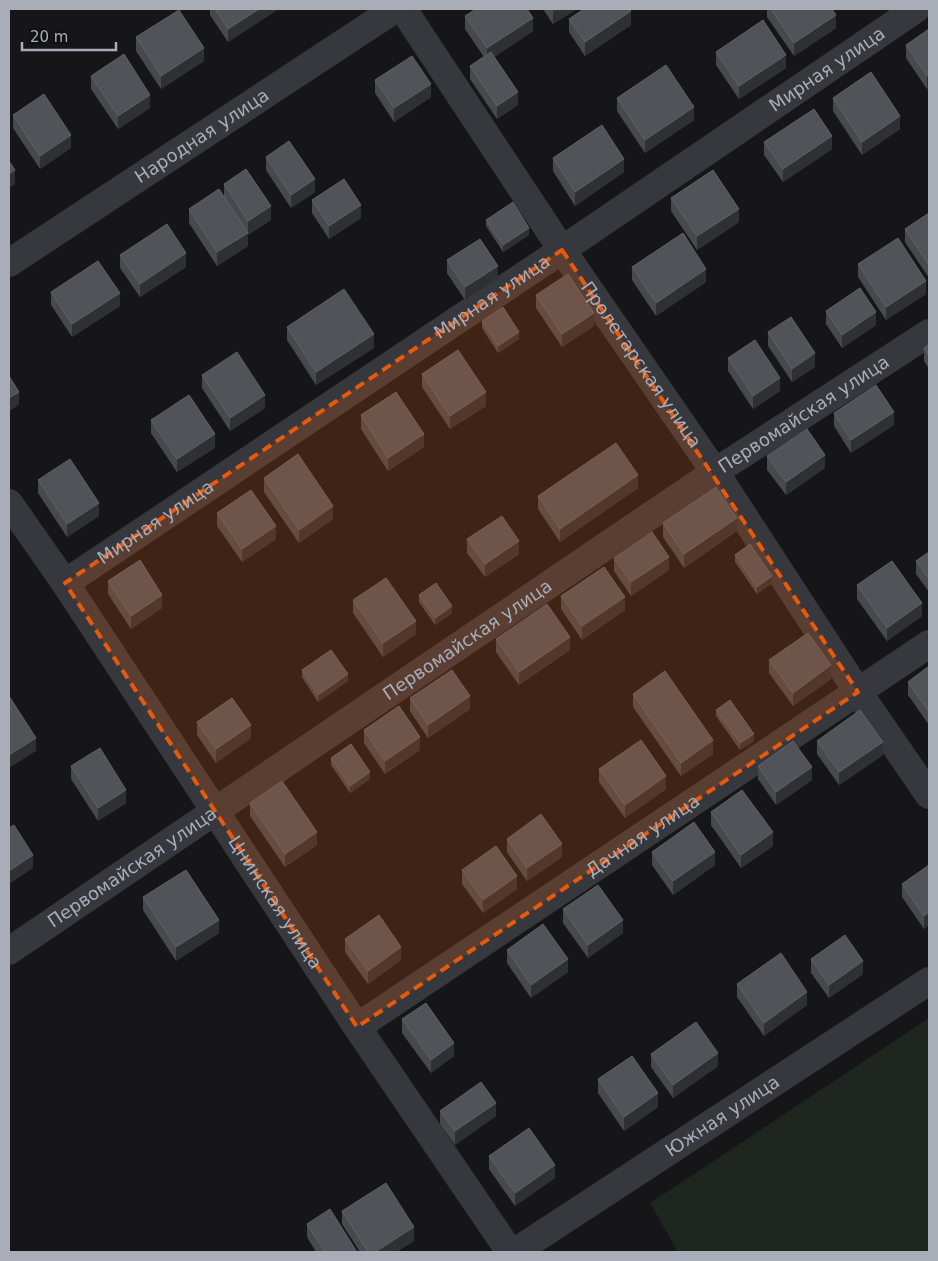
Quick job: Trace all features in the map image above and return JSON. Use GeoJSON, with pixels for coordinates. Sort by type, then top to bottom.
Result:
{"type":"FeatureCollection","features":[{"type":"Feature","properties":{"kind":"street","name":"Народная улица"},"geometry":{"type":"LineString","coordinates":[[9,263],[395,9]]}},
{"type":"Feature","properties":{"kind":"street","name":"Пролетарская улица"},"geometry":{"type":"LineString","coordinates":[[403,9],[562,250],[715,472],[858,692],[929,795]]}},
{"type":"Feature","properties":{"kind":"street","name":"Мирная улица"},"geometry":{"type":"LineString","coordinates":[[66,583],[562,250],[916,9]]}},
{"type":"Feature","properties":{"kind":"street","name":"Первомайская улица"},"geometry":{"type":"LineString","coordinates":[[9,951],[715,472],[929,333]]}},
{"type":"Feature","properties":{"kind":"street","name":"Цнинская улица"},"geometry":{"type":"LineString","coordinates":[[9,503],[66,583],[357,1027],[510,1252]]}},
{"type":"Feature","properties":{"kind":"street","name":"Дачная улица"},"geometry":{"type":"LineString","coordinates":[[357,1027],[929,644]]}},
{"type":"Feature","properties":{"kind":"street","name":"Южная улица"},"geometry":{"type":"LineString","coordinates":[[515,1252],[929,982]]}},
{"type":"Feature","properties":{"kind":"highlighted area"},"geometry":{"type":"Polygon","coordinates":[[[562,250],[858,692],[357,1027],[65,583],[562,250]]]}},
{"type":"Feature","properties":{"kind":"shaded area"},"geometry":{"type":"Polygon","coordinates":[[[929,1018],[929,1252],[678,1252],[650,1203],[929,1018]]]}},
{"type":"Feature","properties":{"kind":"building"},"geometry":{"type":"Polygon","coordinates":[[[215,9],[259,9],[228,29],[215,9]]]}},
{"type":"Feature","properties":{"kind":"building"},"geometry":{"type":"Polygon","coordinates":[[[476,9],[527,9],[533,18],[487,48],[465,16],[476,9]]]}},
{"type":"Feature","properties":{"kind":"building"},"geometry":{"type":"Polygon","coordinates":[[[584,9],[629,9],[631,11],[585,42],[569,19],[584,9]]]}},
{"type":"Feature","properties":{"kind":"building"},"geometry":{"type":"Polygon","coordinates":[[[771,9],[832,9],[836,15],[794,43],[771,9]]]}},
{"type":"Feature","properties":{"kind":"building"},"geometry":{"type":"Polygon","coordinates":[[[179,10],[204,48],[161,76],[136,37],[179,10]]]}},
{"type":"Feature","properties":{"kind":"building"},"geometry":{"type":"Polygon","coordinates":[[[763,20],[786,55],[739,86],[716,52],[763,20]]]}},
{"type":"Feature","properties":{"kind":"building"},"geometry":{"type":"Polygon","coordinates":[[[929,29],[929,75],[927,76],[906,45],[929,29]]]}},
{"type":"Feature","properties":{"kind":"building"},"geometry":{"type":"Polygon","coordinates":[[[491,52],[518,92],[497,106],[470,66],[491,52]]]}},
{"type":"Feature","properties":{"kind":"building"},"geometry":{"type":"Polygon","coordinates":[[[124,54],[150,95],[118,116],[91,76],[124,54]]]}},
{"type":"Feature","properties":{"kind":"building"},"geometry":{"type":"Polygon","coordinates":[[[412,56],[431,84],[394,108],[375,80],[412,56]]]}},
{"type":"Feature","properties":{"kind":"building"},"geometry":{"type":"Polygon","coordinates":[[[666,65],[694,107],[645,140],[617,98],[666,65]]]}},
{"type":"Feature","properties":{"kind":"building"},"geometry":{"type":"Polygon","coordinates":[[[871,72],[900,116],[862,142],[833,98],[871,72]]]}},
{"type":"Feature","properties":{"kind":"building"},"geometry":{"type":"Polygon","coordinates":[[[44,94],[71,135],[40,156],[13,115],[44,94]]]}},
{"type":"Feature","properties":{"kind":"building"},"geometry":{"type":"Polygon","coordinates":[[[814,109],[832,136],[783,169],[764,142],[814,109]]]}},
{"type":"Feature","properties":{"kind":"building"},"geometry":{"type":"Polygon","coordinates":[[[602,125],[624,159],[575,192],[553,158],[602,125]]]}},
{"type":"Feature","properties":{"kind":"building"},"geometry":{"type":"Polygon","coordinates":[[[289,141],[315,179],[291,195],[266,157],[289,141]]]}},
{"type":"Feature","properties":{"kind":"building"},"geometry":{"type":"Polygon","coordinates":[[[9,161],[15,170],[9,174],[9,161]]]}},
{"type":"Feature","properties":{"kind":"building"},"geometry":{"type":"Polygon","coordinates":[[[246,169],[271,206],[248,221],[224,184],[246,169]]]}},
{"type":"Feature","properties":{"kind":"building"},"geometry":{"type":"Polygon","coordinates":[[[713,170],[739,209],[697,236],[671,198],[713,170]]]}},
{"type":"Feature","properties":{"kind":"building"},"geometry":{"type":"Polygon","coordinates":[[[344,179],[361,205],[329,226],[312,200],[344,179]]]}},
{"type":"Feature","properties":{"kind":"building"},"geometry":{"type":"Polygon","coordinates":[[[219,189],[248,233],[217,252],[189,209],[219,189]]]}},
{"type":"Feature","properties":{"kind":"building"},"geometry":{"type":"Polygon","coordinates":[[[513,202],[529,228],[503,245],[486,220],[513,202]]]}},
{"type":"Feature","properties":{"kind":"building"},"geometry":{"type":"Polygon","coordinates":[[[929,213],[929,265],[905,229],[929,213]]]}},
{"type":"Feature","properties":{"kind":"building"},"geometry":{"type":"Polygon","coordinates":[[[167,224],[186,253],[140,284],[120,255],[167,224]]]}},
{"type":"Feature","properties":{"kind":"building"},"geometry":{"type":"Polygon","coordinates":[[[683,233],[706,269],[656,303],[632,267],[683,233]]]}},
{"type":"Feature","properties":{"kind":"building"},"geometry":{"type":"Polygon","coordinates":[[[898,238],[926,281],[886,307],[858,264],[898,238]]]}},
{"type":"Feature","properties":{"kind":"building"},"geometry":{"type":"Polygon","coordinates":[[[480,239],[498,266],[465,287],[447,260],[480,239]]]}},
{"type":"Feature","properties":{"kind":"building"},"geometry":{"type":"Polygon","coordinates":[[[98,261],[120,293],[72,324],[51,292],[98,261]]]}},
{"type":"Feature","properties":{"kind":"building"},"geometry":{"type":"Polygon","coordinates":[[[568,274],[594,313],[562,334],[536,295],[568,274]]]}},
{"type":"Feature","properties":{"kind":"building"},"geometry":{"type":"Polygon","coordinates":[[[860,288],[876,312],[842,335],[826,311],[860,288]]]}},
{"type":"Feature","properties":{"kind":"building"},"geometry":{"type":"Polygon","coordinates":[[[344,289],[374,334],[316,372],[287,327],[344,289]]]}},
{"type":"Feature","properties":{"kind":"building"},"geometry":{"type":"Polygon","coordinates":[[[503,307],[519,332],[498,346],[482,321],[503,307]]]}},
{"type":"Feature","properties":{"kind":"building"},"geometry":{"type":"Polygon","coordinates":[[[791,317],[815,353],[792,369],[768,332],[791,317]]]}},
{"type":"Feature","properties":{"kind":"building"},"geometry":{"type":"Polygon","coordinates":[[[755,340],[780,378],[753,396],[728,358],[755,340]]]}},
{"type":"Feature","properties":{"kind":"building"},"geometry":{"type":"Polygon","coordinates":[[[929,344],[929,356],[924,348],[929,344]]]}},
{"type":"Feature","properties":{"kind":"building"},"geometry":{"type":"Polygon","coordinates":[[[458,350],[486,392],[450,416],[422,374],[458,350]]]}},
{"type":"Feature","properties":{"kind":"building"},"geometry":{"type":"Polygon","coordinates":[[[237,352],[265,395],[230,418],[202,375],[237,352]]]}},
{"type":"Feature","properties":{"kind":"building"},"geometry":{"type":"Polygon","coordinates":[[[9,376],[19,392],[9,398],[9,376]]]}},
{"type":"Feature","properties":{"kind":"building"},"geometry":{"type":"Polygon","coordinates":[[[876,385],[894,412],[851,440],[834,413],[876,385]]]}},
{"type":"Feature","properties":{"kind":"building"},"geometry":{"type":"Polygon","coordinates":[[[396,392],[424,434],[388,458],[361,415],[396,392]]]}},
{"type":"Feature","properties":{"kind":"building"},"geometry":{"type":"Polygon","coordinates":[[[189,395],[215,434],[177,459],[151,420],[189,395]]]}},
{"type":"Feature","properties":{"kind":"building"},"geometry":{"type":"Polygon","coordinates":[[[807,429],[825,455],[786,482],[767,456],[807,429]]]}},
{"type":"Feature","properties":{"kind":"building"},"geometry":{"type":"Polygon","coordinates":[[[616,443],[638,475],[560,529],[538,496],[616,443]]]}},
{"type":"Feature","properties":{"kind":"building"},"geometry":{"type":"Polygon","coordinates":[[[298,454],[333,506],[299,530],[264,478],[298,454]]]}},
{"type":"Feature","properties":{"kind":"building"},"geometry":{"type":"Polygon","coordinates":[[[70,459],[99,503],[67,524],[38,480],[70,459]]]}},
{"type":"Feature","properties":{"kind":"building"},"geometry":{"type":"Polygon","coordinates":[[[716,487],[737,518],[684,554],[663,523],[716,487]]]}},
{"type":"Feature","properties":{"kind":"building"},"geometry":{"type":"Polygon","coordinates":[[[251,490],[276,526],[242,549],[217,513],[251,490]]]}},
{"type":"Feature","properties":{"kind":"building"},"geometry":{"type":"Polygon","coordinates":[[[502,516],[519,541],[485,564],[467,539],[502,516]]]}},
{"type":"Feature","properties":{"kind":"building"},"geometry":{"type":"Polygon","coordinates":[[[652,532],[669,557],[631,582],[614,558],[652,532]]]}},
{"type":"Feature","properties":{"kind":"building"},"geometry":{"type":"Polygon","coordinates":[[[750,544],[772,576],[757,587],[735,555],[750,544]]]}},
{"type":"Feature","properties":{"kind":"building"},"geometry":{"type":"Polygon","coordinates":[[[929,552],[929,579],[916,561],[929,552]]]}},
{"type":"Feature","properties":{"kind":"building"},"geometry":{"type":"Polygon","coordinates":[[[140,560],[162,595],[131,616],[108,581],[140,560]]]}},
{"type":"Feature","properties":{"kind":"building"},"geometry":{"type":"Polygon","coordinates":[[[892,561],[922,603],[887,628],[857,585],[892,561]]]}},
{"type":"Feature","properties":{"kind":"building"},"geometry":{"type":"Polygon","coordinates":[[[604,567],[625,597],[582,626],[561,596],[604,567]]]}},
{"type":"Feature","properties":{"kind":"building"},"geometry":{"type":"Polygon","coordinates":[[[386,578],[416,621],[383,643],[353,600],[386,578]]]}},
{"type":"Feature","properties":{"kind":"building"},"geometry":{"type":"Polygon","coordinates":[[[436,583],[452,606],[435,618],[419,595],[436,583]]]}},
{"type":"Feature","properties":{"kind":"building"},"geometry":{"type":"Polygon","coordinates":[[[547,604],[570,637],[519,672],[496,639],[547,604]]]}},
{"type":"Feature","properties":{"kind":"building"},"geometry":{"type":"Polygon","coordinates":[[[808,633],[831,665],[793,693],[769,660],[808,633]]]}},
{"type":"Feature","properties":{"kind":"building"},"geometry":{"type":"Polygon","coordinates":[[[331,650],[348,674],[318,695],[302,670],[331,650]]]}},
{"type":"Feature","properties":{"kind":"building"},"geometry":{"type":"Polygon","coordinates":[[[929,666],[929,712],[908,682],[929,666]]]}},
{"type":"Feature","properties":{"kind":"building"},"geometry":{"type":"Polygon","coordinates":[[[452,670],[470,696],[428,725],[410,698],[452,670]]]}},
{"type":"Feature","properties":{"kind":"building"},"geometry":{"type":"Polygon","coordinates":[[[665,671],[713,740],[681,763],[633,694],[665,671]]]}},
{"type":"Feature","properties":{"kind":"building"},"geometry":{"type":"Polygon","coordinates":[[[9,696],[36,738],[9,755],[9,696]]]}},
{"type":"Feature","properties":{"kind":"building"},"geometry":{"type":"Polygon","coordinates":[[[232,698],[251,725],[216,749],[197,722],[232,698]]]}},
{"type":"Feature","properties":{"kind":"building"},"geometry":{"type":"Polygon","coordinates":[[[730,700],[754,734],[740,743],[716,710],[730,700]]]}},
{"type":"Feature","properties":{"kind":"building"},"geometry":{"type":"Polygon","coordinates":[[[399,706],[420,737],[385,761],[364,730],[399,706]]]}},
{"type":"Feature","properties":{"kind":"building"},"geometry":{"type":"Polygon","coordinates":[[[860,710],[883,742],[839,772],[817,741],[860,710]]]}},
{"type":"Feature","properties":{"kind":"building"},"geometry":{"type":"Polygon","coordinates":[[[641,740],[666,776],[625,805],[599,769],[641,740]]]}},
{"type":"Feature","properties":{"kind":"building"},"geometry":{"type":"Polygon","coordinates":[[[793,741],[812,767],[776,792],[758,766],[793,741]]]}},
{"type":"Feature","properties":{"kind":"building"},"geometry":{"type":"Polygon","coordinates":[[[351,744],[370,772],[350,786],[331,758],[351,744]]]}},
{"type":"Feature","properties":{"kind":"building"},"geometry":{"type":"Polygon","coordinates":[[[100,748],[126,790],[98,808],[71,766],[100,748]]]}},
{"type":"Feature","properties":{"kind":"building"},"geometry":{"type":"Polygon","coordinates":[[[282,781],[317,832],[285,854],[250,803],[282,781]]]}},
{"type":"Feature","properties":{"kind":"building"},"geometry":{"type":"Polygon","coordinates":[[[742,790],[773,832],[741,855],[711,812],[742,790]]]}},
{"type":"Feature","properties":{"kind":"building"},"geometry":{"type":"Polygon","coordinates":[[[541,814],[562,844],[527,868],[507,839],[541,814]]]}},
{"type":"Feature","properties":{"kind":"building"},"geometry":{"type":"Polygon","coordinates":[[[694,822],[715,852],[673,881],[652,852],[694,822]]]}},
{"type":"Feature","properties":{"kind":"building"},"geometry":{"type":"Polygon","coordinates":[[[14,825],[33,855],[9,871],[9,828],[14,825]]]}},
{"type":"Feature","properties":{"kind":"building"},"geometry":{"type":"Polygon","coordinates":[[[496,846],[517,876],[483,900],[462,870],[496,846]]]}},
{"type":"Feature","properties":{"kind":"building"},"geometry":{"type":"Polygon","coordinates":[[[929,865],[929,912],[924,916],[902,884],[929,865]]]}},
{"type":"Feature","properties":{"kind":"building"},"geometry":{"type":"Polygon","coordinates":[[[186,870],[219,920],[176,947],[143,897],[186,870]]]}},
{"type":"Feature","properties":{"kind":"building"},"geometry":{"type":"Polygon","coordinates":[[[598,885],[623,920],[588,945],[563,909],[598,885]]]}},
{"type":"Feature","properties":{"kind":"building"},"geometry":{"type":"Polygon","coordinates":[[[379,915],[401,947],[368,971],[345,939],[379,915]]]}},
{"type":"Feature","properties":{"kind":"building"},"geometry":{"type":"Polygon","coordinates":[[[543,924],[568,959],[531,985],[507,950],[543,924]]]}},
{"type":"Feature","properties":{"kind":"building"},"geometry":{"type":"Polygon","coordinates":[[[845,935],[863,961],[829,985],[811,959],[845,935]]]}},
{"type":"Feature","properties":{"kind":"building"},"geometry":{"type":"Polygon","coordinates":[[[781,953],[807,992],[764,1023],[737,984],[781,953]]]}},
{"type":"Feature","properties":{"kind":"building"},"geometry":{"type":"Polygon","coordinates":[[[426,1003],[454,1043],[431,1060],[402,1019],[426,1003]]]}},
{"type":"Feature","properties":{"kind":"building"},"geometry":{"type":"Polygon","coordinates":[[[696,1022],[718,1053],[673,1085],[651,1054],[696,1022]]]}},
{"type":"Feature","properties":{"kind":"building"},"geometry":{"type":"Polygon","coordinates":[[[632,1056],[658,1093],[624,1117],[598,1079],[632,1056]]]}},
{"type":"Feature","properties":{"kind":"building"},"geometry":{"type":"Polygon","coordinates":[[[481,1082],[496,1103],[455,1131],[440,1111],[481,1082]]]}},
{"type":"Feature","properties":{"kind":"building"},"geometry":{"type":"Polygon","coordinates":[[[529,1128],[555,1165],[515,1193],[489,1156],[529,1128]]]}},
{"type":"Feature","properties":{"kind":"building"},"geometry":{"type":"Polygon","coordinates":[[[386,1183],[414,1227],[375,1252],[368,1252],[342,1211],[386,1183]]]}},
{"type":"Feature","properties":{"kind":"building"},"geometry":{"type":"Polygon","coordinates":[[[330,1209],[357,1252],[325,1252],[307,1224],[330,1209]]]}}]}
